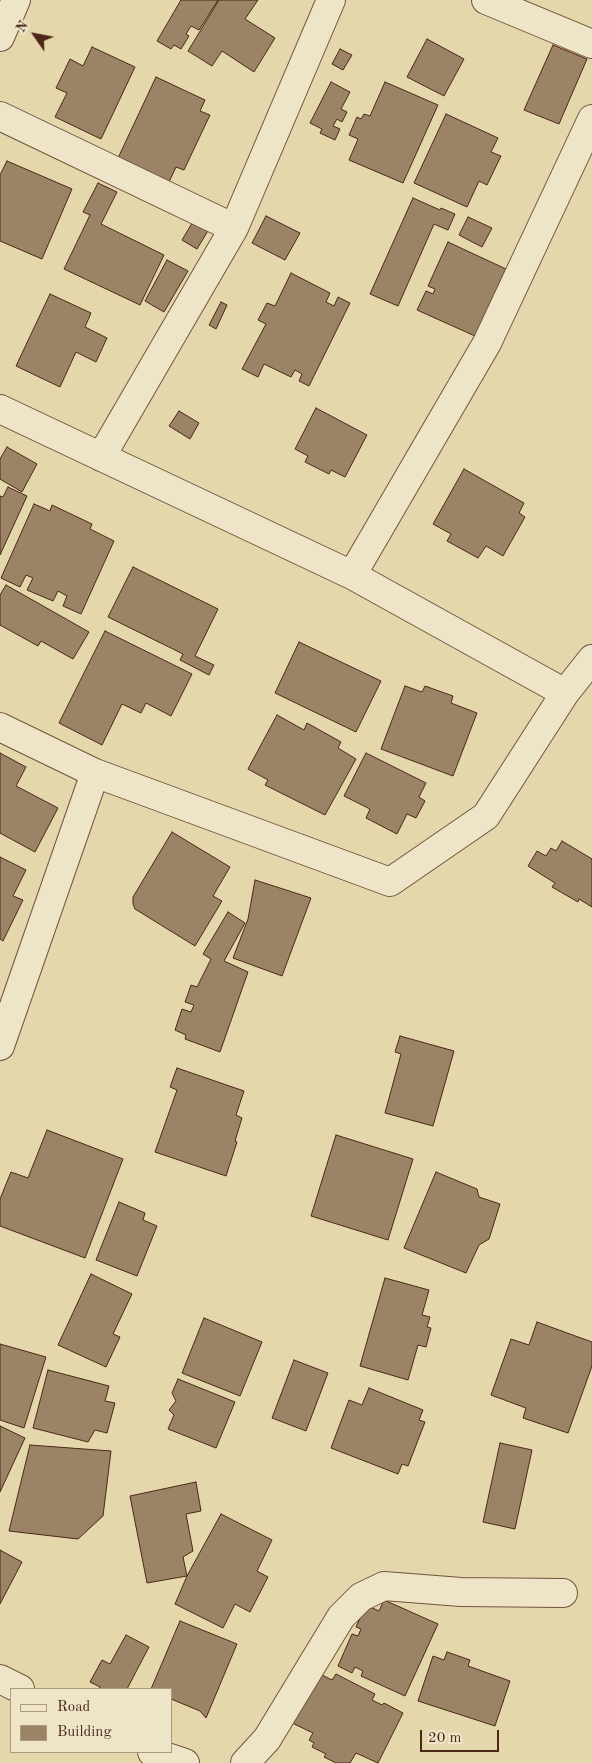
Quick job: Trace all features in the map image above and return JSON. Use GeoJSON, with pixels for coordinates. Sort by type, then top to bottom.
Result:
{"type":"FeatureCollection","features":[{"type":"Feature","properties":{"kind":"street"},"geometry":{"type":"LineString","coordinates":[[0,37],[16,0]]}},
{"type":"Feature","properties":{"kind":"street"},"geometry":{"type":"LineString","coordinates":[[102,457],[234,228],[331,0]]}},
{"type":"Feature","properties":{"kind":"street"},"geometry":{"type":"LineString","coordinates":[[486,0],[592,44]]}},
{"type":"Feature","properties":{"kind":"street"},"geometry":{"type":"LineString","coordinates":[[0,116],[234,228]]}},
{"type":"Feature","properties":{"kind":"street"},"geometry":{"type":"LineString","coordinates":[[352,575],[487,342],[592,119]]}},
{"type":"Feature","properties":{"kind":"street"},"geometry":{"type":"LineString","coordinates":[[0,409],[352,575],[565,693]]}},
{"type":"Feature","properties":{"kind":"street"},"geometry":{"type":"LineString","coordinates":[[0,727],[96,773],[390,882],[486,816],[565,693],[592,659]]}},
{"type":"Feature","properties":{"kind":"street"},"geometry":{"type":"LineString","coordinates":[[0,1046],[96,773]]}},
{"type":"Feature","properties":{"kind":"street"},"geometry":{"type":"LineString","coordinates":[[245,1763],[267,1739],[341,1617],[361,1598],[384,1586],[461,1592],[563,1593]]}},
{"type":"Feature","properties":{"kind":"street"},"geometry":{"type":"LineString","coordinates":[[0,1680],[18,1688]]}},
{"type":"Feature","properties":{"kind":"street"},"geometry":{"type":"LineString","coordinates":[[155,1753],[185,1763]]}},
{"type":"Feature","properties":{"kind":"building"},"geometry":{"type":"Polygon","coordinates":[[[181,0],[218,0],[199,30],[191,26],[186,34],[189,36],[181,49],[174,45],[171,49],[157,41],[181,0]]]}},
{"type":"Feature","properties":{"kind":"building"},"geometry":{"type":"Polygon","coordinates":[[[219,0],[258,0],[245,19],[275,38],[254,72],[222,51],[212,66],[188,51],[219,0]]]}},
{"type":"Feature","properties":{"kind":"building"},"geometry":{"type":"Polygon","coordinates":[[[427,39],[464,59],[444,96],[407,77],[427,39]]]}},
{"type":"Feature","properties":{"kind":"building"},"geometry":{"type":"Polygon","coordinates":[[[553,45],[587,59],[559,124],[524,110],[553,45]]]}},
{"type":"Feature","properties":{"kind":"building"},"geometry":{"type":"Polygon","coordinates":[[[92,47],[135,67],[101,139],[55,117],[67,93],[56,88],[70,59],[83,66],[92,47]]]}},
{"type":"Feature","properties":{"kind":"building"},"geometry":{"type":"Polygon","coordinates":[[[340,49],[352,55],[343,70],[332,64],[340,49]]]}},
{"type":"Feature","properties":{"kind":"building"},"geometry":{"type":"Polygon","coordinates":[[[156,77],[205,100],[200,111],[210,115],[184,170],[176,167],[169,182],[118,158],[156,77]]]}},
{"type":"Feature","properties":{"kind":"building"},"geometry":{"type":"Polygon","coordinates":[[[331,82],[350,92],[341,109],[347,112],[342,122],[337,119],[333,126],[340,129],[335,140],[320,133],[322,129],[310,123],[331,82]]]}},
{"type":"Feature","properties":{"kind":"building"},"geometry":{"type":"Polygon","coordinates":[[[385,82],[438,105],[403,183],[349,160],[358,139],[349,135],[357,117],[361,119],[364,114],[370,116],[385,82]]]}},
{"type":"Feature","properties":{"kind":"building"},"geometry":{"type":"Polygon","coordinates":[[[446,114],[498,138],[491,152],[501,156],[487,185],[479,181],[467,207],[414,183],[446,114]]]}},
{"type":"Feature","properties":{"kind":"building"},"geometry":{"type":"Polygon","coordinates":[[[7,161],[72,189],[42,259],[0,241],[0,175],[7,161]]]}},
{"type":"Feature","properties":{"kind":"building"},"geometry":{"type":"Polygon","coordinates":[[[98,183],[117,192],[101,224],[164,255],[140,305],[64,269],[90,215],[83,212],[98,183]]]}},
{"type":"Feature","properties":{"kind":"building"},"geometry":{"type":"Polygon","coordinates":[[[413,198],[440,210],[441,208],[455,214],[448,230],[434,224],[398,306],[370,294],[413,198]]]}},
{"type":"Feature","properties":{"kind":"building"},"geometry":{"type":"Polygon","coordinates":[[[266,216],[300,233],[285,260],[252,243],[266,216]]]}},
{"type":"Feature","properties":{"kind":"building"},"geometry":{"type":"Polygon","coordinates":[[[468,217],[492,228],[482,247],[459,235],[468,217]]]}},
{"type":"Feature","properties":{"kind":"building"},"geometry":{"type":"Polygon","coordinates":[[[194,220],[209,229],[197,249],[182,240],[194,220]]]}},
{"type":"Feature","properties":{"kind":"building"},"geometry":{"type":"Polygon","coordinates":[[[448,242],[506,269],[475,336],[417,310],[426,291],[433,294],[435,289],[428,286],[448,242]]]}},
{"type":"Feature","properties":{"kind":"building"},"geometry":{"type":"Polygon","coordinates":[[[167,260],[188,271],[164,312],[145,301],[167,260]]]}},
{"type":"Feature","properties":{"kind":"building"},"geometry":{"type":"Polygon","coordinates":[[[291,273],[330,293],[326,302],[334,306],[338,297],[350,303],[309,386],[299,381],[302,374],[295,370],[291,377],[264,364],[258,377],[242,369],[266,324],[258,320],[267,303],[275,306],[291,273]]]}},
{"type":"Feature","properties":{"kind":"building"},"geometry":{"type":"Polygon","coordinates":[[[50,294],[91,313],[85,327],[107,338],[96,362],[76,352],[60,387],[16,366],[50,294]]]}},
{"type":"Feature","properties":{"kind":"building"},"geometry":{"type":"Polygon","coordinates":[[[221,302],[227,305],[216,329],[209,325],[221,302]]]}},
{"type":"Feature","properties":{"kind":"building"},"geometry":{"type":"Polygon","coordinates":[[[316,408],[367,435],[345,477],[331,470],[329,474],[305,462],[308,456],[295,449],[316,408]]]}},
{"type":"Feature","properties":{"kind":"building"},"geometry":{"type":"Polygon","coordinates":[[[179,411],[199,423],[190,439],[169,426],[179,411]]]}},
{"type":"Feature","properties":{"kind":"building"},"geometry":{"type":"Polygon","coordinates":[[[7,447],[37,464],[22,492],[0,479],[0,459],[7,447]]]}},
{"type":"Feature","properties":{"kind":"building"},"geometry":{"type":"Polygon","coordinates":[[[464,469],[524,503],[519,513],[525,517],[503,556],[486,546],[478,558],[447,541],[451,534],[433,524],[464,469]]]}},
{"type":"Feature","properties":{"kind":"building"},"geometry":{"type":"Polygon","coordinates":[[[8,487],[27,496],[0,555],[0,496],[3,497],[8,487]]]}},
{"type":"Feature","properties":{"kind":"building"},"geometry":{"type":"Polygon","coordinates":[[[34,504],[50,511],[52,505],[92,524],[90,529],[114,541],[81,614],[63,606],[67,596],[58,591],[53,601],[27,590],[33,578],[26,575],[20,587],[1,578],[34,504]]]}},
{"type":"Feature","properties":{"kind":"building"},"geometry":{"type":"Polygon","coordinates":[[[133,567],[218,609],[195,656],[214,665],[209,675],[180,660],[183,654],[108,617],[133,567]]]}},
{"type":"Feature","properties":{"kind":"building"},"geometry":{"type":"Polygon","coordinates":[[[6,585],[89,632],[73,659],[41,641],[38,646],[0,625],[0,595],[6,585]]]}},
{"type":"Feature","properties":{"kind":"building"},"geometry":{"type":"Polygon","coordinates":[[[105,631],[192,674],[171,716],[146,703],[141,713],[122,704],[102,745],[59,723],[105,631]]]}},
{"type":"Feature","properties":{"kind":"building"},"geometry":{"type":"Polygon","coordinates":[[[299,642],[381,681],[356,732],[275,693],[299,642]]]}},
{"type":"Feature","properties":{"kind":"building"},"geometry":{"type":"Polygon","coordinates":[[[405,686],[422,692],[425,686],[453,696],[451,703],[477,713],[453,776],[381,749],[405,686]]]}},
{"type":"Feature","properties":{"kind":"building"},"geometry":{"type":"Polygon","coordinates":[[[277,715],[304,730],[307,723],[341,742],[338,748],[356,759],[325,815],[265,785],[268,780],[248,769],[277,715]]]}},
{"type":"Feature","properties":{"kind":"building"},"geometry":{"type":"Polygon","coordinates":[[[0,753],[26,767],[16,786],[58,808],[35,852],[0,833],[0,753]]]}},
{"type":"Feature","properties":{"kind":"building"},"geometry":{"type":"Polygon","coordinates":[[[366,753],[426,783],[419,797],[425,801],[416,818],[407,814],[397,834],[366,818],[370,809],[344,796],[366,753]]]}},
{"type":"Feature","properties":{"kind":"building"},"geometry":{"type":"Polygon","coordinates":[[[172,832],[230,867],[213,896],[222,901],[195,946],[135,909],[133,904],[133,897],[172,832]]]}},
{"type":"Feature","properties":{"kind":"building"},"geometry":{"type":"Polygon","coordinates":[[[562,841],[592,859],[592,907],[579,899],[578,902],[552,887],[555,883],[528,866],[537,851],[546,856],[551,848],[556,851],[562,841]]]}},
{"type":"Feature","properties":{"kind":"building"},"geometry":{"type":"Polygon","coordinates":[[[0,857],[26,870],[13,896],[23,900],[3,941],[0,939],[0,857]]]}},
{"type":"Feature","properties":{"kind":"building"},"geometry":{"type":"Polygon","coordinates":[[[255,880],[311,898],[282,976],[233,958],[248,919],[255,880]]]}},
{"type":"Feature","properties":{"kind":"building"},"geometry":{"type":"Polygon","coordinates":[[[228,912],[245,923],[224,961],[248,972],[220,1052],[185,1039],[186,1035],[175,1030],[182,1009],[191,1012],[194,1005],[185,1002],[191,985],[197,987],[211,959],[203,954],[228,912]]]}},
{"type":"Feature","properties":{"kind":"building"},"geometry":{"type":"Polygon","coordinates":[[[400,1036],[454,1051],[433,1126],[385,1113],[401,1054],[395,1052],[400,1036]]]}},
{"type":"Feature","properties":{"kind":"building"},"geometry":{"type":"Polygon","coordinates":[[[177,1068],[244,1091],[236,1115],[242,1118],[235,1141],[237,1142],[226,1176],[155,1152],[177,1090],[170,1087],[177,1068]]]}},
{"type":"Feature","properties":{"kind":"building"},"geometry":{"type":"Polygon","coordinates":[[[47,1130],[123,1159],[85,1258],[0,1226],[0,1199],[11,1172],[28,1178],[47,1130]]]}},
{"type":"Feature","properties":{"kind":"building"},"geometry":{"type":"Polygon","coordinates":[[[336,1135],[413,1159],[388,1240],[311,1216],[336,1135]]]}},
{"type":"Feature","properties":{"kind":"building"},"geometry":{"type":"Polygon","coordinates":[[[436,1172],[477,1189],[479,1197],[500,1204],[489,1239],[479,1245],[466,1273],[404,1248],[436,1172]]]}},
{"type":"Feature","properties":{"kind":"building"},"geometry":{"type":"Polygon","coordinates":[[[119,1202],[145,1213],[143,1220],[157,1226],[137,1276],[96,1260],[119,1202]]]}},
{"type":"Feature","properties":{"kind":"building"},"geometry":{"type":"Polygon","coordinates":[[[91,1274],[132,1294],[113,1334],[120,1337],[106,1367],[58,1345],[91,1274]]]}},
{"type":"Feature","properties":{"kind":"building"},"geometry":{"type":"Polygon","coordinates":[[[385,1278],[429,1290],[422,1315],[430,1317],[427,1327],[431,1328],[426,1347],[418,1345],[408,1380],[360,1366],[385,1278]]]}},
{"type":"Feature","properties":{"kind":"building"},"geometry":{"type":"Polygon","coordinates":[[[204,1318],[262,1342],[240,1396],[182,1373],[204,1318]]]}},
{"type":"Feature","properties":{"kind":"building"},"geometry":{"type":"Polygon","coordinates":[[[537,1322],[592,1342],[592,1366],[568,1433],[523,1418],[526,1408],[491,1395],[511,1339],[529,1345],[537,1322]]]}},
{"type":"Feature","properties":{"kind":"building"},"geometry":{"type":"Polygon","coordinates":[[[0,1344],[46,1357],[24,1428],[0,1420],[0,1344]]]}},
{"type":"Feature","properties":{"kind":"building"},"geometry":{"type":"Polygon","coordinates":[[[294,1360],[328,1373],[306,1431],[272,1418],[294,1360]]]}},
{"type":"Feature","properties":{"kind":"building"},"geometry":{"type":"Polygon","coordinates":[[[48,1370],[109,1386],[105,1401],[115,1403],[107,1433],[95,1430],[88,1442],[33,1428],[48,1370]]]}},
{"type":"Feature","properties":{"kind":"building"},"geometry":{"type":"Polygon","coordinates":[[[178,1379],[235,1402],[216,1448],[168,1429],[174,1415],[169,1410],[176,1401],[172,1393],[178,1379]]]}},
{"type":"Feature","properties":{"kind":"building"},"geometry":{"type":"Polygon","coordinates":[[[369,1388],[423,1410],[419,1420],[425,1422],[408,1466],[402,1464],[398,1474],[331,1448],[349,1400],[362,1405],[369,1388]]]}},
{"type":"Feature","properties":{"kind":"building"},"geometry":{"type":"Polygon","coordinates":[[[0,1426],[25,1438],[0,1492],[0,1426]]]}},
{"type":"Feature","properties":{"kind":"building"},"geometry":{"type":"Polygon","coordinates":[[[500,1443],[532,1450],[515,1529],[483,1522],[500,1443]]]}},
{"type":"Feature","properties":{"kind":"building"},"geometry":{"type":"Polygon","coordinates":[[[30,1445],[111,1451],[103,1516],[78,1539],[9,1531],[30,1445]]]}},
{"type":"Feature","properties":{"kind":"building"},"geometry":{"type":"Polygon","coordinates":[[[196,1482],[201,1511],[186,1514],[193,1551],[183,1557],[187,1576],[147,1583],[130,1496],[196,1482]]]}},
{"type":"Feature","properties":{"kind":"building"},"geometry":{"type":"Polygon","coordinates":[[[221,1514],[272,1540],[257,1571],[268,1577],[250,1612],[235,1604],[223,1628],[175,1604],[187,1576],[221,1514]]]}},
{"type":"Feature","properties":{"kind":"building"},"geometry":{"type":"Polygon","coordinates":[[[0,1550],[22,1562],[0,1604],[0,1550]]]}},
{"type":"Feature","properties":{"kind":"building"},"geometry":{"type":"Polygon","coordinates":[[[384,1600],[438,1624],[405,1696],[361,1676],[363,1671],[355,1667],[352,1673],[338,1666],[352,1634],[358,1636],[361,1629],[356,1627],[366,1605],[379,1611],[384,1600]]]}},
{"type":"Feature","properties":{"kind":"building"},"geometry":{"type":"Polygon","coordinates":[[[180,1621],[237,1644],[206,1718],[200,1711],[172,1699],[172,1688],[151,1688],[180,1621]]]}},
{"type":"Feature","properties":{"kind":"building"},"geometry":{"type":"Polygon","coordinates":[[[126,1635],[149,1647],[128,1688],[100,1688],[90,1682],[102,1660],[110,1664],[126,1635]]]}},
{"type":"Feature","properties":{"kind":"building"},"geometry":{"type":"Polygon","coordinates":[[[447,1652],[470,1660],[468,1666],[510,1681],[495,1726],[418,1701],[433,1656],[444,1660],[447,1652]]]}},
{"type":"Feature","properties":{"kind":"building"},"geometry":{"type":"Polygon","coordinates":[[[316,1672],[332,1680],[336,1674],[375,1694],[372,1700],[382,1705],[384,1703],[403,1713],[378,1763],[356,1753],[350,1763],[336,1763],[324,1757],[326,1754],[312,1747],[314,1743],[309,1740],[313,1733],[290,1722],[316,1672]]]}}]}
